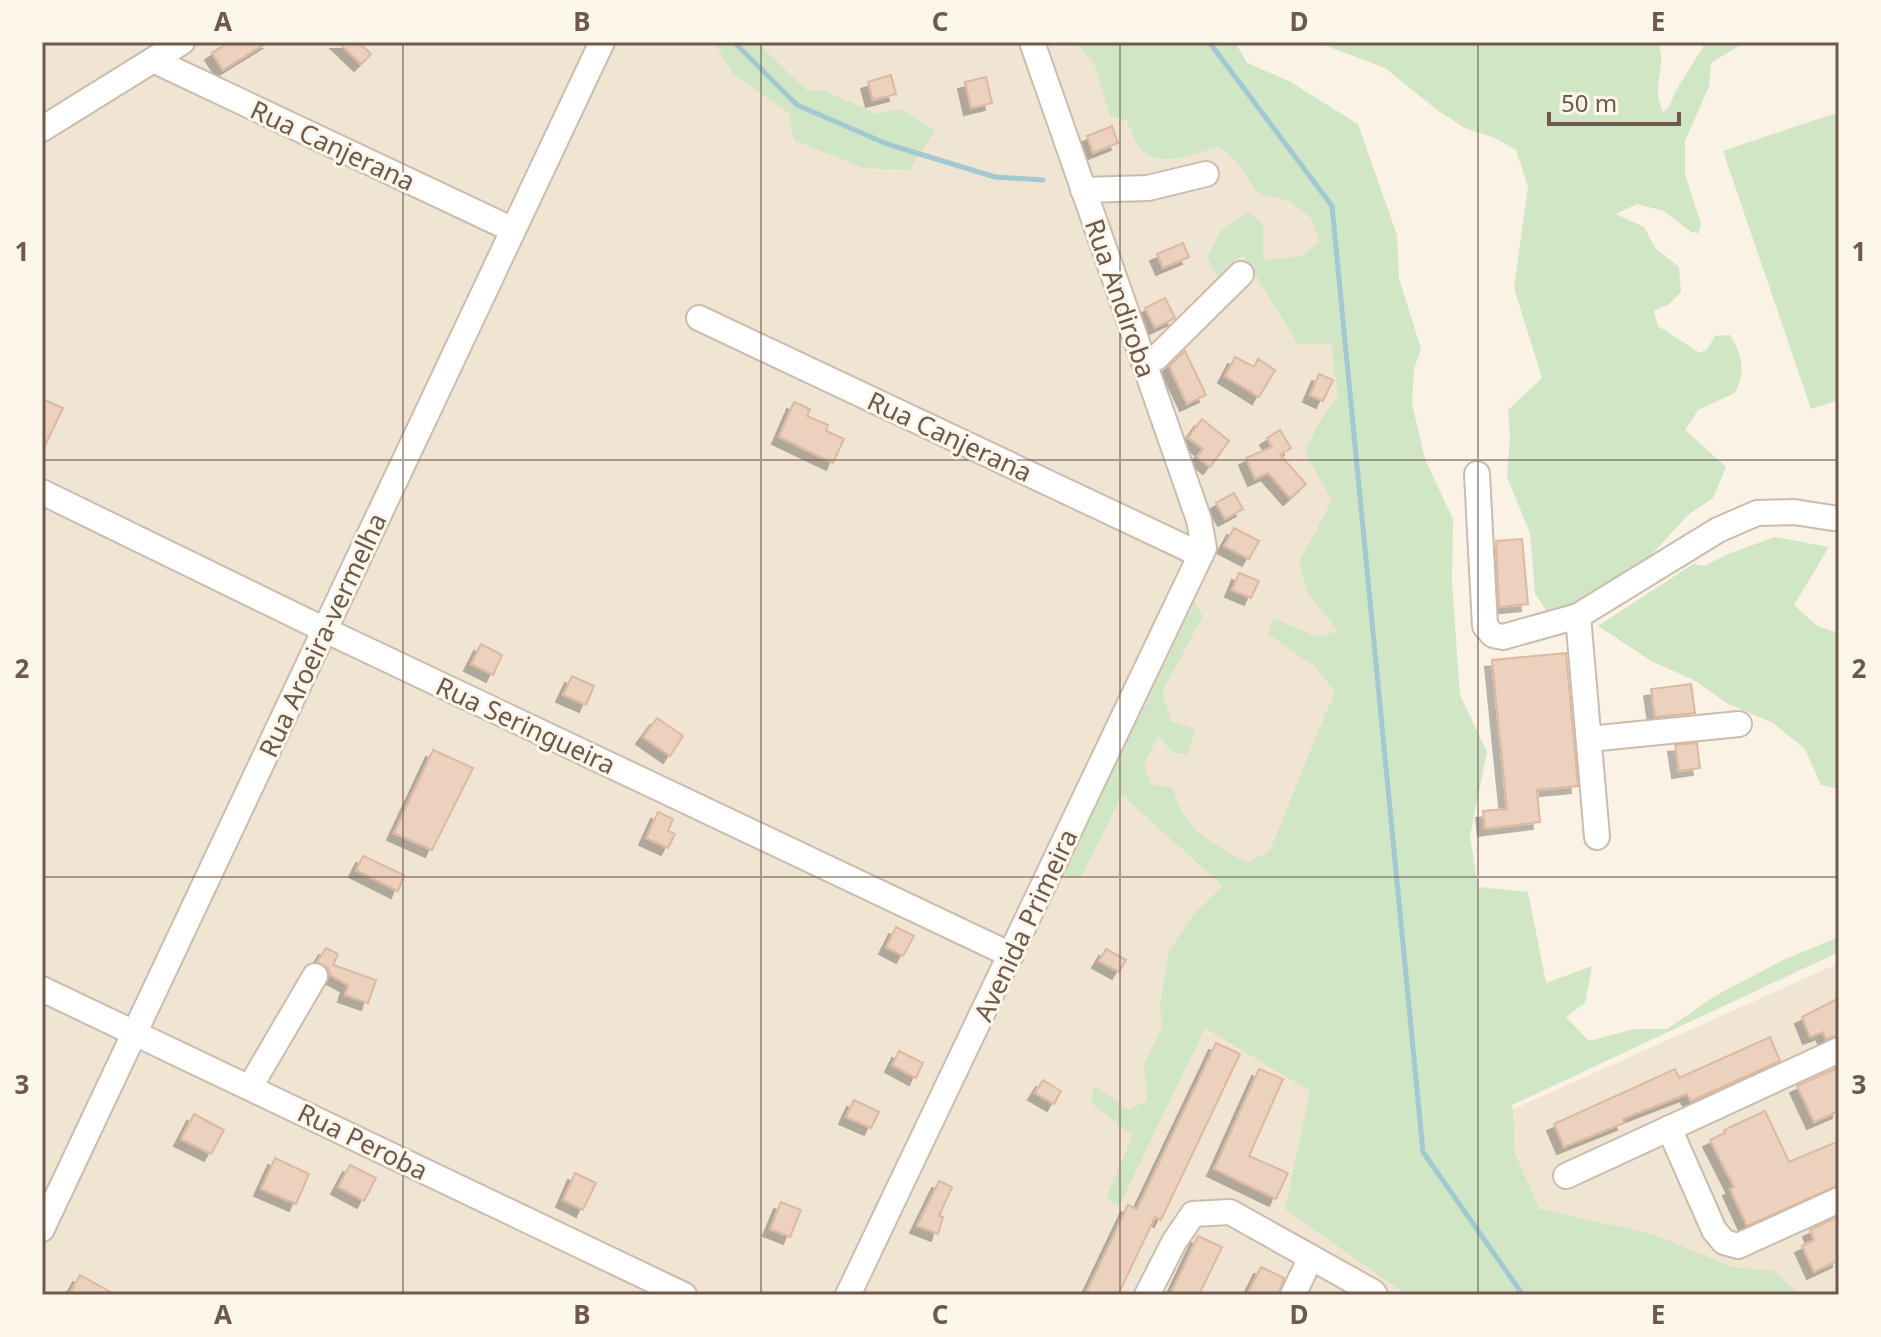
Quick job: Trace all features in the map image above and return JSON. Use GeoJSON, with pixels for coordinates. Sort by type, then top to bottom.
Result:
{"type":"FeatureCollection","features":[{"type":"Feature","properties":{"kind":"street"},"geometry":{"type":"LineString","coordinates":[[42,129],[182,42]]}},
{"type":"Feature","properties":{"kind":"street","name":"Rua Aroeira-vermelha"},"geometry":{"type":"LineString","coordinates":[[42,1229],[602,42]]}},
{"type":"Feature","properties":{"kind":"street","name":"Rua Andiroba"},"geometry":{"type":"LineString","coordinates":[[1032,42],[1199,520],[1204,548],[1201,555]]}},
{"type":"Feature","properties":{"kind":"street","name":"Rua Canjerana"},"geometry":{"type":"LineString","coordinates":[[153,60],[513,230]]}},
{"type":"Feature","properties":{"kind":"street"},"geometry":{"type":"LineString","coordinates":[[1083,190],[1148,188],[1206,174]]}},
{"type":"Feature","properties":{"kind":"street"},"geometry":{"type":"LineString","coordinates":[[1144,363],[1156,358],[1241,274]]}},
{"type":"Feature","properties":{"kind":"street","name":"Rua Canjerana"},"geometry":{"type":"LineString","coordinates":[[699,318],[1201,555]]}},
{"type":"Feature","properties":{"kind":"street"},"geometry":{"type":"LineString","coordinates":[[1477,474],[1485,626],[1493,635],[1503,637],[1578,616],[1718,530],[1757,513],[1794,512],[1839,519]]}},
{"type":"Feature","properties":{"kind":"street","name":"Rua Seringueira"},"geometry":{"type":"LineString","coordinates":[[42,492],[325,630],[1011,955]]}},
{"type":"Feature","properties":{"kind":"street","name":"Avenida Primeira"},"geometry":{"type":"LineString","coordinates":[[848,1295],[1201,555]]}},
{"type":"Feature","properties":{"kind":"street"},"geometry":{"type":"LineString","coordinates":[[1578,616],[1597,837]]}},
{"type":"Feature","properties":{"kind":"street"},"geometry":{"type":"LineString","coordinates":[[1589,739],[1739,724]]}},
{"type":"Feature","properties":{"kind":"street"},"geometry":{"type":"LineString","coordinates":[[250,1087],[315,976]]}},
{"type":"Feature","properties":{"kind":"street","name":"Rua Peroba"},"geometry":{"type":"LineString","coordinates":[[42,989],[684,1295]]}},
{"type":"Feature","properties":{"kind":"street"},"geometry":{"type":"LineString","coordinates":[[1566,1176],[1839,1050]]}},
{"type":"Feature","properties":{"kind":"street"},"geometry":{"type":"LineString","coordinates":[[1669,1128],[1714,1230],[1724,1242],[1738,1246],[1839,1200]]}},
{"type":"Feature","properties":{"kind":"street"},"geometry":{"type":"LineString","coordinates":[[1147,1295],[1174,1242],[1193,1214],[1230,1212],[1375,1295]]}},
{"type":"Feature","properties":{"kind":"street"},"geometry":{"type":"LineString","coordinates":[[1293,1295],[1311,1257]]}},
{"type":"Feature","properties":{"kind":"shaded area"},"geometry":{"type":"Polygon","coordinates":[[[42,42],[1209,42],[1332,206],[1505,1113],[1839,963],[1839,1295],[42,1295],[42,42]]]}},
{"type":"Feature","properties":{"kind":"green space"},"geometry":{"type":"Polygon","coordinates":[[[714,42],[757,42],[806,90],[825,91],[877,114],[900,109],[935,130],[909,170],[864,168],[794,140],[789,113],[734,75],[714,42]]]}},
{"type":"Feature","properties":{"kind":"green space"},"geometry":{"type":"Polygon","coordinates":[[[1074,42],[1235,42],[1247,63],[1289,81],[1358,124],[1397,235],[1399,278],[1421,349],[1414,369],[1412,404],[1425,459],[1453,519],[1452,583],[1460,695],[1487,752],[1470,836],[1478,887],[1528,892],[1546,983],[1592,966],[1585,1003],[1566,1017],[1589,1041],[1634,1029],[1667,1029],[1715,996],[1781,961],[1839,937],[1839,952],[1512,1105],[1515,1153],[1539,1209],[1652,1234],[1732,1267],[1773,1271],[1796,1291],[1806,1295],[1407,1295],[1285,1209],[1310,1091],[1205,1028],[1119,1206],[1106,1199],[1133,1135],[1091,1103],[1094,1086],[1129,1110],[1147,1101],[1144,1064],[1162,1027],[1160,1006],[1169,951],[1193,915],[1223,886],[1122,795],[1080,878],[1063,875],[1194,603],[1203,616],[1162,692],[1171,721],[1195,729],[1188,754],[1173,753],[1158,736],[1144,765],[1151,784],[1173,788],[1184,814],[1211,842],[1248,863],[1270,850],[1335,691],[1314,666],[1268,634],[1273,618],[1318,637],[1338,631],[1307,592],[1299,563],[1332,500],[1305,452],[1319,423],[1338,396],[1331,344],[1298,344],[1244,256],[1234,261],[1220,281],[1207,257],[1221,231],[1248,212],[1263,224],[1263,260],[1301,256],[1320,242],[1311,218],[1290,201],[1255,190],[1241,166],[1219,146],[1165,159],[1145,152],[1137,144],[1127,121],[1110,116],[1094,63],[1074,42]]]}},
{"type":"Feature","properties":{"kind":"green space"},"geometry":{"type":"Polygon","coordinates":[[[1316,42],[1658,42],[1661,60],[1658,93],[1663,112],[1669,107],[1706,42],[1745,42],[1711,63],[1709,86],[1685,141],[1685,174],[1701,224],[1699,233],[1691,232],[1664,211],[1637,204],[1616,214],[1644,227],[1655,248],[1679,267],[1681,292],[1669,304],[1654,311],[1658,326],[1700,353],[1707,350],[1715,336],[1730,335],[1737,350],[1741,370],[1735,393],[1698,410],[1685,430],[1726,467],[1713,498],[1689,514],[1650,556],[1602,592],[1555,614],[1546,611],[1535,593],[1530,533],[1507,477],[1508,410],[1542,378],[1514,288],[1528,186],[1516,150],[1495,138],[1465,128],[1385,68],[1316,42]]]}},
{"type":"Feature","properties":{"kind":"green space"},"geometry":{"type":"Polygon","coordinates":[[[1839,112],[1839,400],[1811,409],[1723,151],[1839,112]]]}},
{"type":"Feature","properties":{"kind":"green space"},"geometry":{"type":"Polygon","coordinates":[[[1775,537],[1829,547],[1794,605],[1817,626],[1839,633],[1839,789],[1821,785],[1805,749],[1773,723],[1728,704],[1694,680],[1653,662],[1598,626],[1693,564],[1704,566],[1775,537]]]}},
{"type":"Feature","properties":{"kind":"building"},"geometry":{"type":"Polygon","coordinates":[[[229,42],[268,42],[223,70],[212,53],[229,42]]]}},
{"type":"Feature","properties":{"kind":"building"},"geometry":{"type":"Polygon","coordinates":[[[338,42],[358,42],[371,54],[361,64],[338,42]]]}},
{"type":"Feature","properties":{"kind":"building"},"geometry":{"type":"Polygon","coordinates":[[[891,75],[896,94],[873,100],[868,82],[891,75]]]}},
{"type":"Feature","properties":{"kind":"building"},"geometry":{"type":"Polygon","coordinates":[[[986,77],[992,103],[971,108],[965,82],[986,77]]]}},
{"type":"Feature","properties":{"kind":"building"},"geometry":{"type":"Polygon","coordinates":[[[1112,126],[1118,143],[1093,153],[1087,136],[1112,126]]]}},
{"type":"Feature","properties":{"kind":"building"},"geometry":{"type":"Polygon","coordinates":[[[1183,243],[1189,257],[1163,268],[1157,254],[1183,243]]]}},
{"type":"Feature","properties":{"kind":"building"},"geometry":{"type":"Polygon","coordinates":[[[1165,298],[1175,318],[1155,328],[1145,308],[1165,298]]]}},
{"type":"Feature","properties":{"kind":"building"},"geometry":{"type":"Polygon","coordinates":[[[1185,351],[1206,395],[1187,404],[1169,366],[1185,351]]]}},
{"type":"Feature","properties":{"kind":"building"},"geometry":{"type":"Polygon","coordinates":[[[1235,357],[1254,367],[1258,359],[1275,370],[1259,397],[1225,376],[1235,357]]]}},
{"type":"Feature","properties":{"kind":"building"},"geometry":{"type":"Polygon","coordinates":[[[1319,374],[1333,380],[1323,401],[1310,395],[1319,374]]]}},
{"type":"Feature","properties":{"kind":"building"},"geometry":{"type":"Polygon","coordinates":[[[42,399],[63,408],[42,452],[42,399]]]}},
{"type":"Feature","properties":{"kind":"building"},"geometry":{"type":"Polygon","coordinates":[[[794,402],[810,409],[807,416],[828,425],[826,431],[844,439],[833,463],[779,437],[794,402]]]}},
{"type":"Feature","properties":{"kind":"building"},"geometry":{"type":"Polygon","coordinates":[[[1202,419],[1229,441],[1210,467],[1197,457],[1203,449],[1188,438],[1202,419]]]}},
{"type":"Feature","properties":{"kind":"building"},"geometry":{"type":"Polygon","coordinates":[[[1280,430],[1291,448],[1280,455],[1306,484],[1290,498],[1268,473],[1255,479],[1246,458],[1272,447],[1267,438],[1280,430]]]}},
{"type":"Feature","properties":{"kind":"building"},"geometry":{"type":"Polygon","coordinates":[[[1234,493],[1243,509],[1225,519],[1216,503],[1234,493]]]}},
{"type":"Feature","properties":{"kind":"building"},"geometry":{"type":"Polygon","coordinates":[[[1234,528],[1259,541],[1249,559],[1224,546],[1234,528]]]}},
{"type":"Feature","properties":{"kind":"building"},"geometry":{"type":"Polygon","coordinates":[[[1522,539],[1528,604],[1499,607],[1496,541],[1522,539]]]}},
{"type":"Feature","properties":{"kind":"building"},"geometry":{"type":"Polygon","coordinates":[[[1239,573],[1259,581],[1251,598],[1232,590],[1239,573]]]}},
{"type":"Feature","properties":{"kind":"building"},"geometry":{"type":"Polygon","coordinates":[[[481,644],[502,655],[493,675],[471,664],[481,644]]]}},
{"type":"Feature","properties":{"kind":"building"},"geometry":{"type":"Polygon","coordinates":[[[1566,653],[1578,786],[1537,790],[1540,822],[1485,829],[1483,811],[1507,809],[1492,660],[1566,653]]]}},
{"type":"Feature","properties":{"kind":"building"},"geometry":{"type":"Polygon","coordinates":[[[572,676],[594,686],[586,705],[563,695],[572,676]]]}},
{"type":"Feature","properties":{"kind":"building"},"geometry":{"type":"Polygon","coordinates":[[[1691,684],[1695,713],[1655,717],[1651,689],[1691,684]]]}},
{"type":"Feature","properties":{"kind":"building"},"geometry":{"type":"Polygon","coordinates":[[[657,718],[683,736],[670,756],[643,737],[657,718]]]}},
{"type":"Feature","properties":{"kind":"building"},"geometry":{"type":"Polygon","coordinates":[[[1697,743],[1700,768],[1679,771],[1675,745],[1697,743]]]}},
{"type":"Feature","properties":{"kind":"building"},"geometry":{"type":"Polygon","coordinates":[[[433,750],[473,768],[432,850],[394,833],[433,750]]]}},
{"type":"Feature","properties":{"kind":"building"},"geometry":{"type":"Polygon","coordinates":[[[658,812],[673,819],[668,831],[675,834],[668,848],[646,838],[658,812]]]}},
{"type":"Feature","properties":{"kind":"building"},"geometry":{"type":"Polygon","coordinates":[[[363,856],[404,875],[398,891],[356,870],[363,856]]]}},
{"type":"Feature","properties":{"kind":"building"},"geometry":{"type":"Polygon","coordinates":[[[896,927],[914,936],[903,956],[886,947],[896,927]]]}},
{"type":"Feature","properties":{"kind":"building"},"geometry":{"type":"Polygon","coordinates":[[[326,948],[338,954],[333,965],[376,980],[368,1003],[345,995],[348,985],[330,975],[328,968],[317,962],[326,948]]]}},
{"type":"Feature","properties":{"kind":"building"},"geometry":{"type":"Polygon","coordinates":[[[1106,949],[1126,960],[1119,972],[1099,961],[1106,949]]]}},
{"type":"Feature","properties":{"kind":"building"},"geometry":{"type":"Polygon","coordinates":[[[1839,998],[1839,1035],[1826,1039],[1823,1032],[1810,1037],[1802,1017],[1839,998]]]}},
{"type":"Feature","properties":{"kind":"building"},"geometry":{"type":"Polygon","coordinates":[[[1770,1037],[1780,1061],[1691,1101],[1687,1094],[1635,1114],[1623,1119],[1624,1123],[1564,1147],[1554,1124],[1675,1069],[1679,1078],[1770,1037]]]}},
{"type":"Feature","properties":{"kind":"building"},"geometry":{"type":"Polygon","coordinates":[[[1216,1043],[1240,1054],[1161,1220],[1155,1217],[1118,1295],[1085,1295],[1128,1205],[1137,1209],[1216,1043]]]}},
{"type":"Feature","properties":{"kind":"building"},"geometry":{"type":"Polygon","coordinates":[[[899,1051],[923,1063],[916,1078],[892,1065],[899,1051]]]}},
{"type":"Feature","properties":{"kind":"building"},"geometry":{"type":"Polygon","coordinates":[[[1839,1067],[1839,1111],[1814,1122],[1797,1086],[1839,1067]]]}},
{"type":"Feature","properties":{"kind":"building"},"geometry":{"type":"Polygon","coordinates":[[[1259,1069],[1283,1079],[1249,1156],[1288,1173],[1276,1199],[1214,1169],[1259,1069]]]}},
{"type":"Feature","properties":{"kind":"building"},"geometry":{"type":"Polygon","coordinates":[[[1043,1080],[1061,1091],[1054,1104],[1035,1093],[1043,1080]]]}},
{"type":"Feature","properties":{"kind":"building"},"geometry":{"type":"Polygon","coordinates":[[[854,1100],[879,1112],[871,1128],[846,1117],[854,1100]]]}},
{"type":"Feature","properties":{"kind":"building"},"geometry":{"type":"Polygon","coordinates":[[[1765,1111],[1789,1162],[1839,1141],[1839,1185],[1747,1226],[1730,1189],[1734,1187],[1710,1140],[1765,1111]]]}},
{"type":"Feature","properties":{"kind":"building"},"geometry":{"type":"Polygon","coordinates":[[[194,1114],[224,1130],[211,1154],[181,1139],[194,1114]]]}},
{"type":"Feature","properties":{"kind":"building"},"geometry":{"type":"Polygon","coordinates":[[[275,1158],[309,1174],[296,1204],[261,1189],[275,1158]]]}},
{"type":"Feature","properties":{"kind":"building"},"geometry":{"type":"Polygon","coordinates":[[[350,1165],[376,1178],[364,1201],[338,1187],[350,1165]]]}},
{"type":"Feature","properties":{"kind":"building"},"geometry":{"type":"Polygon","coordinates":[[[575,1173],[596,1183],[583,1210],[563,1200],[575,1173]]]}},
{"type":"Feature","properties":{"kind":"building"},"geometry":{"type":"Polygon","coordinates":[[[939,1181],[952,1187],[939,1216],[943,1217],[938,1234],[917,1226],[939,1181]]]}},
{"type":"Feature","properties":{"kind":"building"},"geometry":{"type":"Polygon","coordinates":[[[781,1202],[801,1210],[790,1237],[770,1229],[781,1202]]]}},
{"type":"Feature","properties":{"kind":"building"},"geometry":{"type":"Polygon","coordinates":[[[1839,1216],[1839,1260],[1814,1272],[1802,1246],[1814,1240],[1810,1230],[1839,1216]]]}},
{"type":"Feature","properties":{"kind":"building"},"geometry":{"type":"Polygon","coordinates":[[[1198,1236],[1222,1247],[1199,1295],[1170,1295],[1198,1236]]]}},
{"type":"Feature","properties":{"kind":"building"},"geometry":{"type":"Polygon","coordinates":[[[1261,1267],[1284,1278],[1278,1295],[1247,1295],[1261,1267]]]}},
{"type":"Feature","properties":{"kind":"building"},"geometry":{"type":"Polygon","coordinates":[[[80,1275],[116,1295],[69,1295],[80,1275]]]}},
{"type":"Feature","properties":{"kind":"waterway"},"geometry":{"type":"LineString","coordinates":[[734,42],[797,105],[887,144],[995,177],[1043,180]]}},
{"type":"Feature","properties":{"kind":"waterway"},"geometry":{"type":"LineString","coordinates":[[1209,42],[1332,206],[1423,1152],[1523,1295]]}}]}
